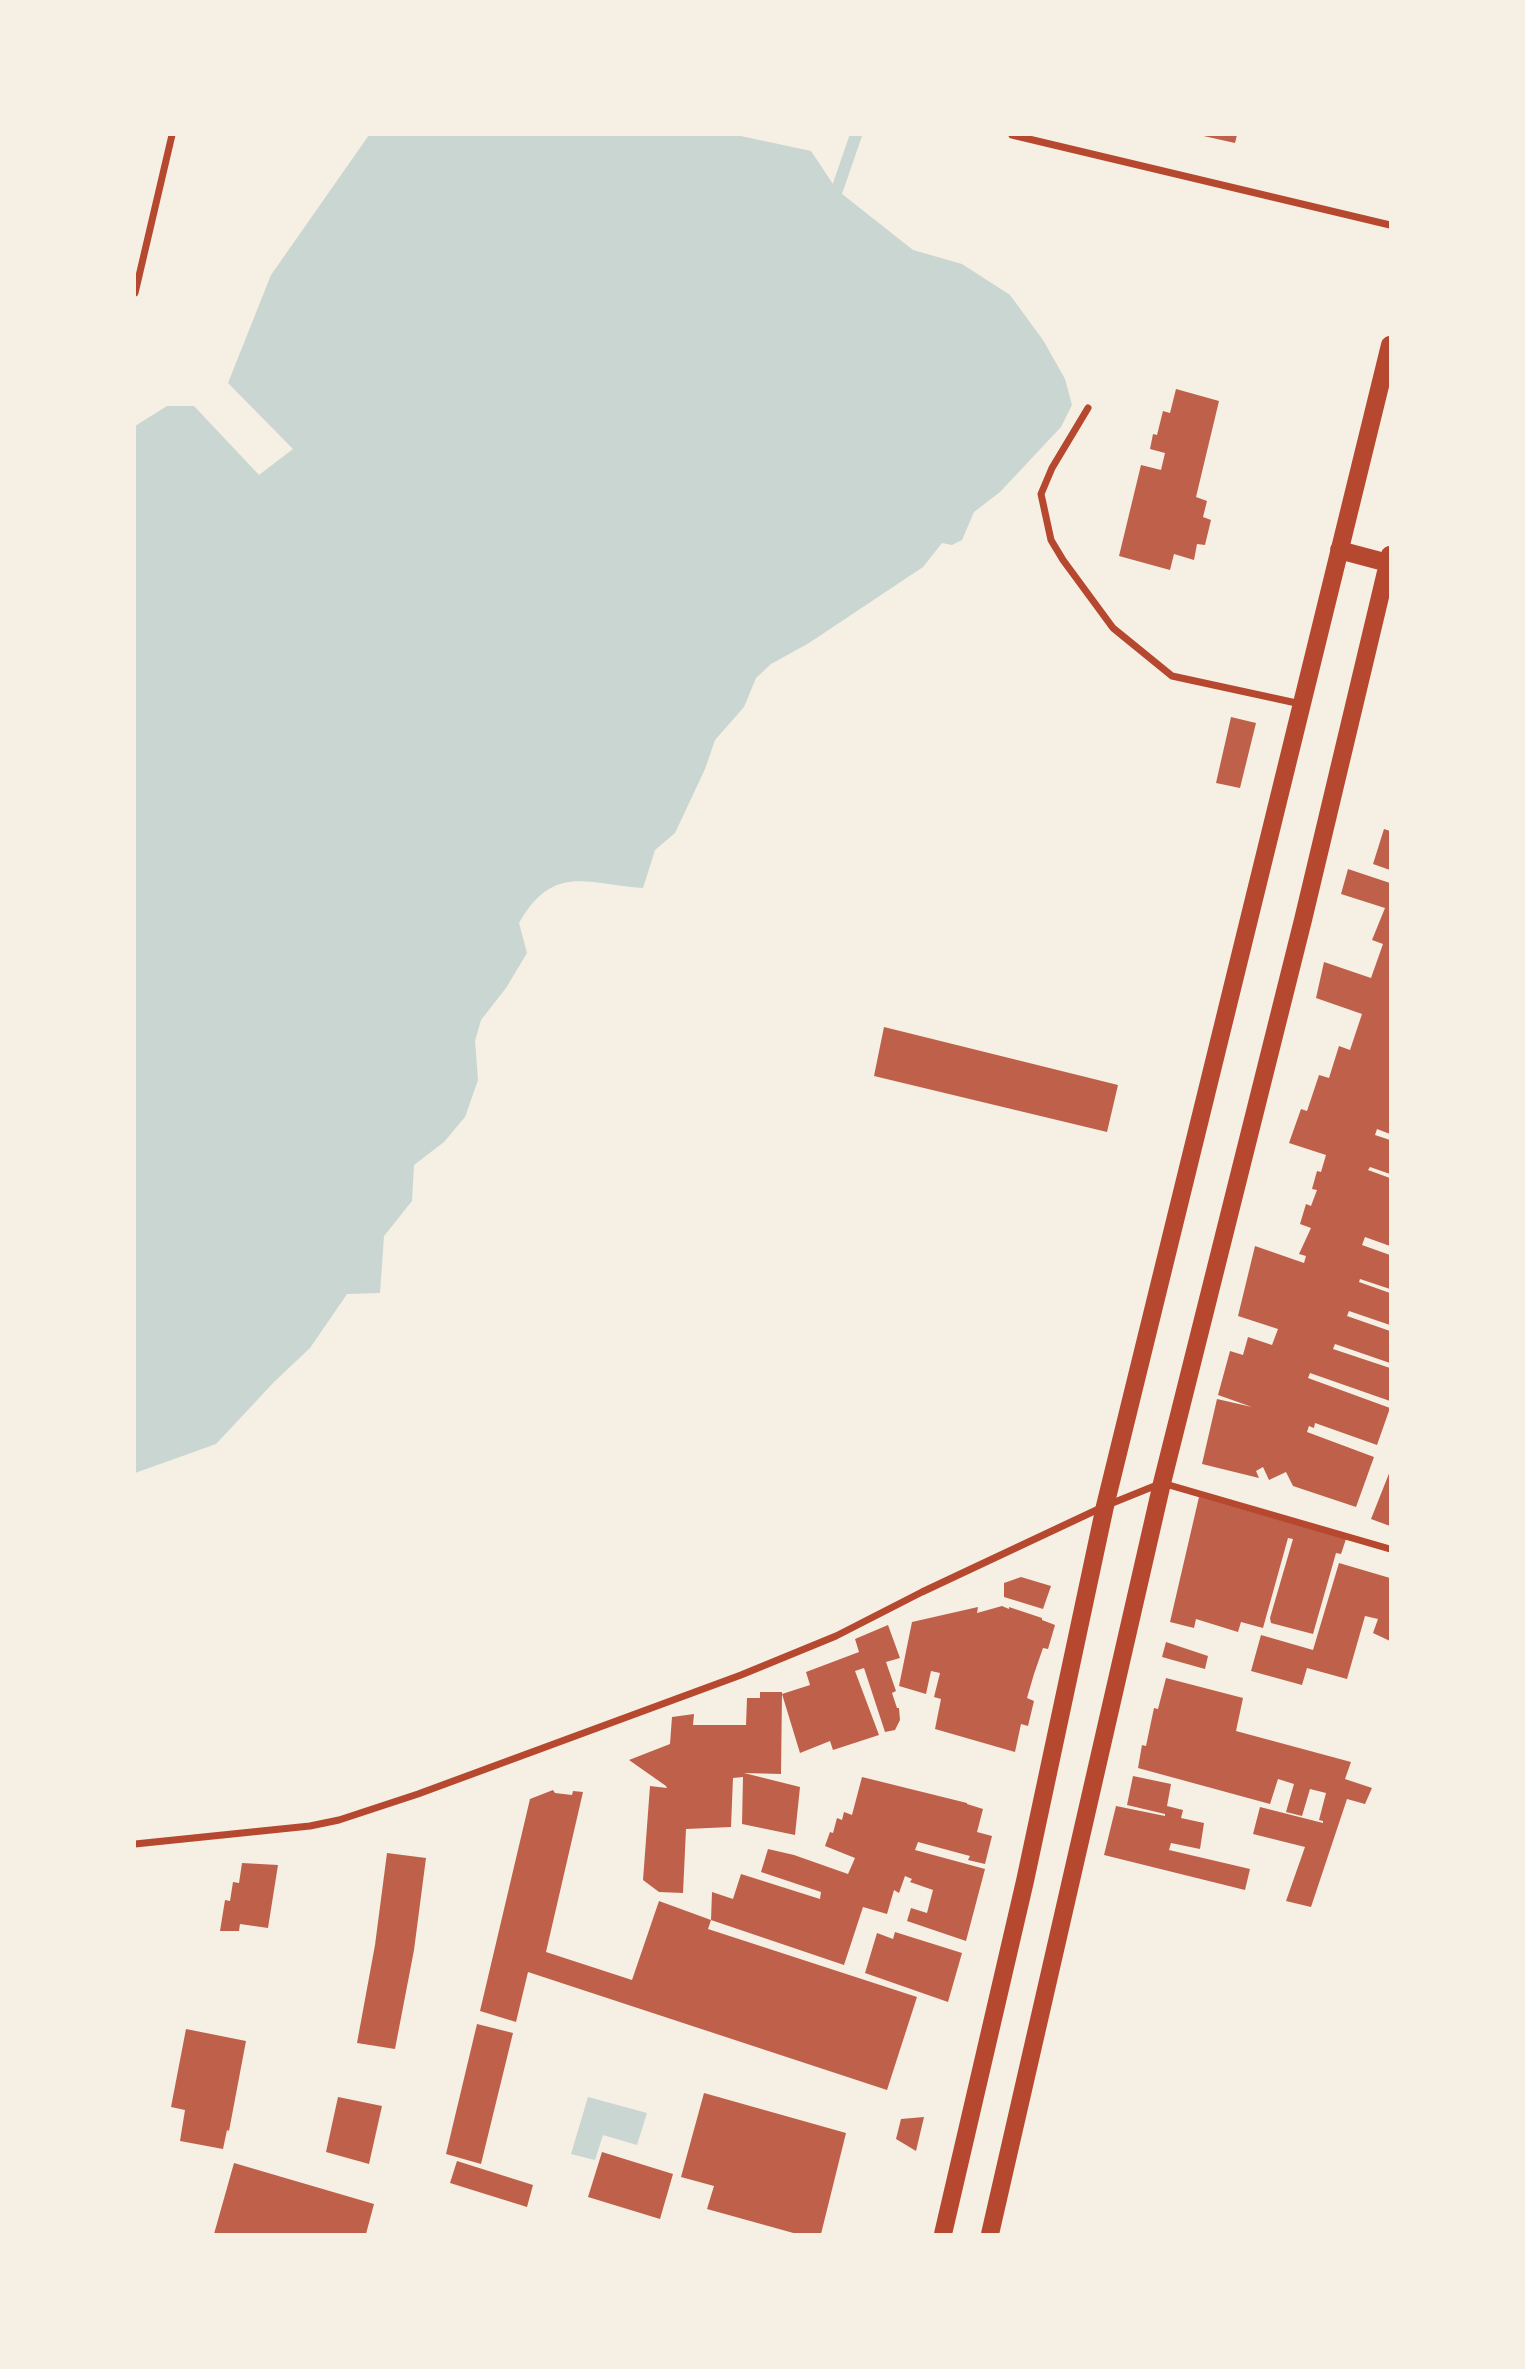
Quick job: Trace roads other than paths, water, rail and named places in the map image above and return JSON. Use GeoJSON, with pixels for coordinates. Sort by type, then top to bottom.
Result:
{"type":"FeatureCollection","features":[{"type":"Feature","properties":{"kind":"main road"},"geometry":{"type":"LineString","coordinates":[[943,2234],[1025,1881],[1105,1506],[1390,345]]}},
{"type":"Feature","properties":{"kind":"main road"},"geometry":{"type":"LineString","coordinates":[[990,2234],[1162,1483],[1303,920],[1389,559],[1339,550]]}},
{"type":"Feature","properties":{"kind":"street"},"geometry":{"type":"LineString","coordinates":[[135,293],[172,135]]}},
{"type":"Feature","properties":{"kind":"street"},"geometry":{"type":"LineString","coordinates":[[1012,135],[1390,225]]}},
{"type":"Feature","properties":{"kind":"street"},"geometry":{"type":"LineString","coordinates":[[1088,408],[1052,468],[1041,494],[1051,540],[1063,560],[1112,628],[1172,676],[1301,704]]}},
{"type":"Feature","properties":{"kind":"street"},"geometry":{"type":"LineString","coordinates":[[135,1844],[310,1826],[339,1820],[418,1794],[741,1675],[836,1636],[922,1592],[1105,1506],[1162,1483],[1390,1549]]}},
{"type":"Feature","properties":{"kind":"waterway"},"geometry":{"type":"LineString","coordinates":[[826,204],[837,190],[856,135]]}}]}
